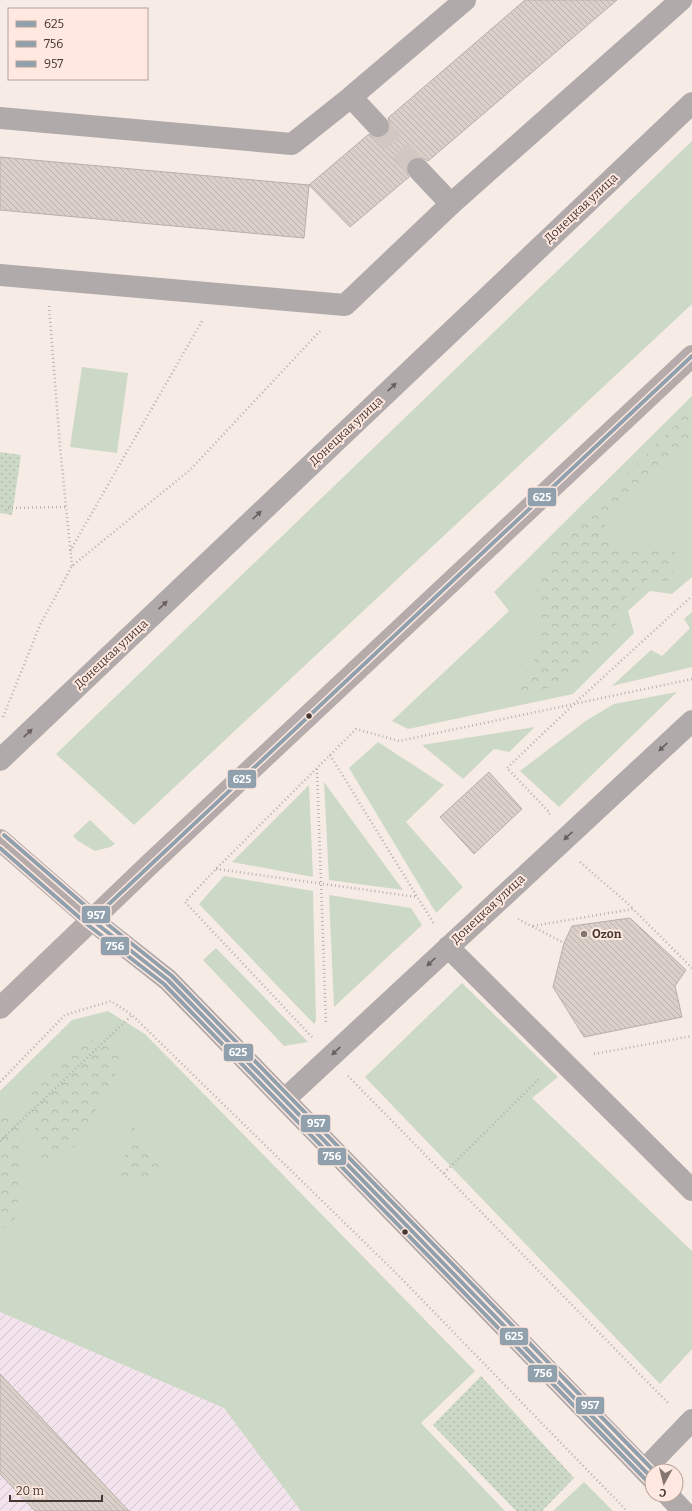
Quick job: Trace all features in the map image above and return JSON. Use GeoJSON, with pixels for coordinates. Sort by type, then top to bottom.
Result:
{"type":"FeatureCollection","features":[{"type":"Feature","properties":{"kind":"main road"},"geometry":{"type":"LineString","coordinates":[[0,1008],[692,356]]}},
{"type":"Feature","properties":{"kind":"main road"},"geometry":{"type":"LineString","coordinates":[[0,840],[92,920]]}},
{"type":"Feature","properties":{"kind":"street"},"geometry":{"type":"LineString","coordinates":[[0,118],[292,144],[351,97],[464,0]]}},
{"type":"Feature","properties":{"kind":"street"},"geometry":{"type":"LineString","coordinates":[[0,275],[345,305],[451,204],[681,0]]}},
{"type":"Feature","properties":{"kind":"street"},"geometry":{"type":"LineString","coordinates":[[351,97],[378,126]]}},
{"type":"Feature","properties":{"kind":"street","name":"Донецкая улица"},"geometry":{"type":"LineString","coordinates":[[0,760],[692,103]]}},
{"type":"Feature","properties":{"kind":"street"},"geometry":{"type":"LineString","coordinates":[[418,169],[451,204]]}},
{"type":"Feature","properties":{"kind":"street","name":"Донецкая улица"},"geometry":{"type":"LineString","coordinates":[[285,1099],[692,721]]}},
{"type":"Feature","properties":{"kind":"street"},"geometry":{"type":"LineString","coordinates":[[92,920],[168,980],[644,1470]]}},
{"type":"Feature","properties":{"kind":"street"},"geometry":{"type":"LineString","coordinates":[[448,947],[692,1190]]}},
{"type":"Feature","properties":{"kind":"street"},"geometry":{"type":"LineString","coordinates":[[657,1463],[690,1421]]}},
{"type":"Feature","properties":{"kind":"street"},"geometry":{"type":"LineString","coordinates":[[676,1503],[683,1511]]}},
{"type":"Feature","properties":{"kind":"path"},"geometry":{"type":"LineString","coordinates":[[47,279],[72,566]]}},
{"type":"Feature","properties":{"kind":"path"},"geometry":{"type":"LineString","coordinates":[[70,551],[218,293]]}},
{"type":"Feature","properties":{"kind":"path"},"geometry":{"type":"LineString","coordinates":[[3,718],[40,625],[72,566],[190,470],[345,305]]}},
{"type":"Feature","properties":{"kind":"path"},"geometry":{"type":"LineString","coordinates":[[8,508],[66,507]]}},
{"type":"Feature","properties":{"kind":"path"},"geometry":{"type":"LineString","coordinates":[[544,818],[550,813],[507,768],[574,704],[692,596]]}},
{"type":"Feature","properties":{"kind":"path"},"geometry":{"type":"LineString","coordinates":[[318,1035],[314,1040],[184,902],[216,868],[356,729],[399,741],[692,679]]}},
{"type":"Feature","properties":{"kind":"path"},"geometry":{"type":"LineString","coordinates":[[330,755],[448,947]]}},
{"type":"Feature","properties":{"kind":"path"},"geometry":{"type":"LineString","coordinates":[[316,769],[326,1025],[322,1030]]}},
{"type":"Feature","properties":{"kind":"path"},"geometry":{"type":"LineString","coordinates":[[580,862],[633,909],[692,968]]}},
{"type":"Feature","properties":{"kind":"path"},"geometry":{"type":"LineString","coordinates":[[216,868],[417,897]]}},
{"type":"Feature","properties":{"kind":"path"},"geometry":{"type":"LineString","coordinates":[[533,926],[633,909]]}},
{"type":"Feature","properties":{"kind":"path"},"geometry":{"type":"LineString","coordinates":[[432,922],[438,917]]}},
{"type":"Feature","properties":{"kind":"path"},"geometry":{"type":"LineString","coordinates":[[518,918],[564,943]]}},
{"type":"Feature","properties":{"kind":"path"},"geometry":{"type":"LineString","coordinates":[[0,1082],[65,1015],[111,1001],[132,1015],[398,1275],[627,1511]]}},
{"type":"Feature","properties":{"kind":"path"},"geometry":{"type":"LineString","coordinates":[[0,1141],[132,1015]]}},
{"type":"Feature","properties":{"kind":"path"},"geometry":{"type":"LineString","coordinates":[[593,1054],[692,1036]]}},
{"type":"Feature","properties":{"kind":"path"},"geometry":{"type":"LineString","coordinates":[[330,1056],[690,1421]]}},
{"type":"Feature","properties":{"kind":"path"},"geometry":{"type":"LineString","coordinates":[[444,1173],[560,1059]]}},
{"type":"Feature","properties":{"kind":"shaded area"},"geometry":{"type":"Polygon","coordinates":[[[0,1312],[224,1408],[301,1511],[0,1511],[0,1312]]]}},
{"type":"Feature","properties":{"kind":"green space"},"geometry":{"type":"Polygon","coordinates":[[[692,141],[692,304],[134,825],[56,754],[692,141]]]}},
{"type":"Feature","properties":{"kind":"green space"},"geometry":{"type":"Polygon","coordinates":[[[82,367],[128,373],[117,453],[70,447],[82,367]]]}},
{"type":"Feature","properties":{"kind":"green space"},"geometry":{"type":"Polygon","coordinates":[[[692,396],[692,577],[672,594],[650,591],[628,611],[634,633],[573,694],[408,729],[392,721],[509,611],[494,592],[692,396]]]}},
{"type":"Feature","properties":{"kind":"green space"},"geometry":{"type":"Polygon","coordinates":[[[692,408],[692,442],[603,522],[622,552],[676,550],[671,581],[646,580],[619,603],[616,630],[557,687],[514,693],[543,646],[537,591],[554,547],[692,408]]]}},
{"type":"Feature","properties":{"kind":"green space"},"geometry":{"type":"Polygon","coordinates":[[[0,452],[21,455],[12,515],[0,513],[0,452]]]}},
{"type":"Feature","properties":{"kind":"green space"},"geometry":{"type":"Polygon","coordinates":[[[692,612],[692,667],[612,686],[651,650],[662,656],[690,628],[684,619],[692,612]]]}},
{"type":"Feature","properties":{"kind":"green space"},"geometry":{"type":"Polygon","coordinates":[[[677,692],[559,807],[520,771],[587,720],[614,704],[677,692]]]}},
{"type":"Feature","properties":{"kind":"green space"},"geometry":{"type":"Polygon","coordinates":[[[535,727],[509,752],[494,749],[463,779],[422,745],[535,727]]]}},
{"type":"Feature","properties":{"kind":"green space"},"geometry":{"type":"Polygon","coordinates":[[[378,742],[444,785],[406,822],[463,887],[436,913],[349,768],[378,742]]]}},
{"type":"Feature","properties":{"kind":"green space"},"geometry":{"type":"Polygon","coordinates":[[[324,782],[403,890],[329,880],[324,782]]]}},
{"type":"Feature","properties":{"kind":"green space"},"geometry":{"type":"Polygon","coordinates":[[[309,785],[313,877],[232,862],[309,785]]]}},
{"type":"Feature","properties":{"kind":"green space"},"geometry":{"type":"Polygon","coordinates":[[[90,820],[115,844],[95,851],[78,841],[73,836],[90,820]]]}},
{"type":"Feature","properties":{"kind":"green space"},"geometry":{"type":"Polygon","coordinates":[[[224,876],[313,891],[316,1021],[314,1024],[199,904],[224,876]]]}},
{"type":"Feature","properties":{"kind":"green space"},"geometry":{"type":"Polygon","coordinates":[[[329,895],[411,908],[422,925],[334,1007],[329,895]]]}},
{"type":"Feature","properties":{"kind":"green space"},"geometry":{"type":"Polygon","coordinates":[[[216,948],[308,1042],[284,1046],[203,960],[216,948]]]}},
{"type":"Feature","properties":{"kind":"green space"},"geometry":{"type":"Polygon","coordinates":[[[462,983],[558,1077],[532,1098],[692,1251],[692,1349],[660,1384],[365,1077],[462,983]]]}},
{"type":"Feature","properties":{"kind":"green space"},"geometry":{"type":"Polygon","coordinates":[[[108,1011],[145,1034],[475,1371],[421,1423],[505,1511],[301,1511],[224,1408],[0,1312],[0,1091],[72,1020],[108,1011]]]}},
{"type":"Feature","properties":{"kind":"green space"},"geometry":{"type":"Polygon","coordinates":[[[84,1035],[126,1057],[76,1145],[41,1169],[30,1095],[84,1035]]]}},
{"type":"Feature","properties":{"kind":"green space"},"geometry":{"type":"Polygon","coordinates":[[[7,1104],[23,1129],[19,1194],[14,1223],[0,1229],[0,1109],[7,1104]]]}},
{"type":"Feature","properties":{"kind":"green space"},"geometry":{"type":"Polygon","coordinates":[[[132,1125],[163,1172],[119,1182],[132,1125]]]}},
{"type":"Feature","properties":{"kind":"green space"},"geometry":{"type":"Polygon","coordinates":[[[481,1376],[574,1478],[542,1511],[516,1511],[433,1425],[481,1376]]]}},
{"type":"Feature","properties":{"kind":"green space"},"geometry":{"type":"Polygon","coordinates":[[[584,1482],[613,1511],[553,1511],[584,1482]]]}},
{"type":"Feature","properties":{"kind":"building"},"geometry":{"type":"Polygon","coordinates":[[[525,0],[617,0],[428,161],[421,157],[416,157],[410,160],[406,166],[406,172],[409,177],[350,227],[309,185],[369,134],[375,138],[381,138],[386,135],[390,129],[388,118],[525,0]]]}},
{"type":"Feature","properties":{"kind":"building"},"geometry":{"type":"Polygon","coordinates":[[[0,157],[309,185],[304,238],[0,210],[0,157]]]}},
{"type":"Feature","properties":{"kind":"building"},"geometry":{"type":"Polygon","coordinates":[[[489,772],[522,809],[474,854],[440,817],[489,772]]]}},
{"type":"Feature","properties":{"kind":"building"},"geometry":{"type":"Polygon","coordinates":[[[630,918],[686,970],[675,986],[682,1017],[584,1037],[553,987],[564,943],[572,926],[630,918]]]}},
{"type":"Feature","properties":{"kind":"building"},"geometry":{"type":"Polygon","coordinates":[[[0,1374],[129,1511],[35,1511],[0,1474],[0,1374]]]}},
{"type":"Feature","properties":{"kind":"tunnel"},"geometry":{"type":"LineString","coordinates":[[378,126],[418,169]]}},
{"type":"Feature","properties":{"kind":"transit line","name":"625"},"geometry":{"type":"LineString","coordinates":[[92,920],[692,356]]}},
{"type":"Feature","properties":{"kind":"transit line","name":"957"},"geometry":{"type":"LineString","coordinates":[[4,835],[96,915],[172,976],[646,1463]]}},
{"type":"Feature","properties":{"kind":"transit line","name":"756"},"geometry":{"type":"LineString","coordinates":[[0,848],[88,925],[164,984],[644,1478]]}},
{"type":"Feature","properties":{"kind":"transit line","name":"625"},"geometry":{"type":"LineString","coordinates":[[92,920],[168,980],[644,1470]]}},
{"type":"Feature","properties":{"kind":"place","name":"Ozon"},"geometry":{"type":"Point","coordinates":[584,934]}}]}
